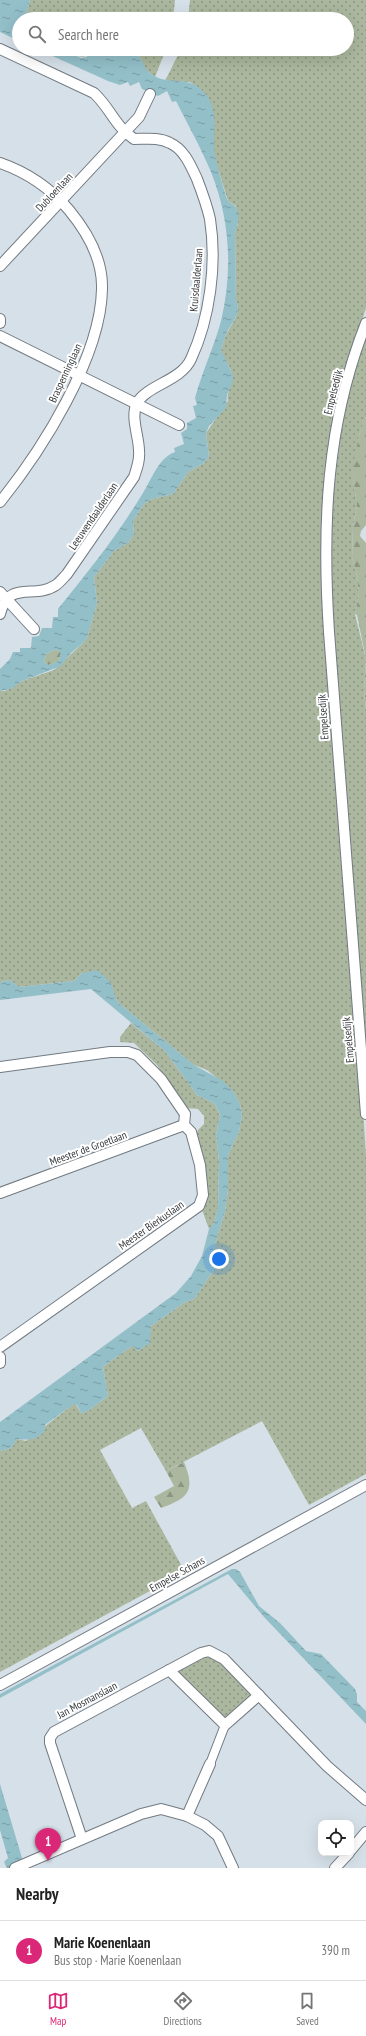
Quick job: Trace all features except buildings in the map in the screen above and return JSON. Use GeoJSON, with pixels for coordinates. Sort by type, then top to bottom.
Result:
{"type":"FeatureCollection","features":[{"type":"Feature","properties":{"kind":"street"},"geometry":{"type":"LineString","coordinates":[[0,49],[12,55]]}},
{"type":"Feature","properties":{"kind":"street"},"geometry":{"type":"LineString","coordinates":[[15,56],[94,93],[105,102],[117,124],[124,132]]}},
{"type":"Feature","properties":{"kind":"street","name":"Dubloenlaan"},"geometry":{"type":"LineString","coordinates":[[0,266],[62,202],[139,117],[150,94]]}},
{"type":"Feature","properties":{"kind":"street","name":"Kruisdaalderlaan"},"geometry":{"type":"LineString","coordinates":[[124,132],[134,139],[154,139],[171,143],[183,153],[194,172],[210,219],[212,259],[207,306],[201,332],[190,361],[181,372],[142,396],[137,403]]}},
{"type":"Feature","properties":{"kind":"street","name":"Braspenninglaan"},"geometry":{"type":"LineString","coordinates":[[0,163],[37,182],[62,202],[79,222],[93,245],[100,266],[102,289],[94,335],[79,374],[49,433],[32,461],[0,502]]}},
{"type":"Feature","properties":{"kind":"street","name":"Empelsedijk"},"geometry":{"type":"LineString","coordinates":[[366,323],[355,354],[334,438],[325,531],[325,560],[329,632],[366,1114]]}},
{"type":"Feature","properties":{"kind":"street"},"geometry":{"type":"LineString","coordinates":[[0,336],[179,425]]}},
{"type":"Feature","properties":{"kind":"street","name":"Leeuwendaalderlaan"},"geometry":{"type":"LineString","coordinates":[[3,595],[43,590],[56,585],[67,574],[112,510],[134,477],[138,463],[139,451],[134,412],[137,403]]}},
{"type":"Feature","properties":{"kind":"street"},"geometry":{"type":"LineString","coordinates":[[0,614],[3,595]]}},
{"type":"Feature","properties":{"kind":"street"},"geometry":{"type":"LineString","coordinates":[[3,595],[34,630]]}},
{"type":"Feature","properties":{"kind":"street","name":"Meester Bierkuslaan"},"geometry":{"type":"LineString","coordinates":[[0,1067],[110,1052],[128,1052],[137,1055],[161,1078],[184,1114],[184,1125],[191,1132],[200,1165],[203,1195],[199,1206],[0,1347]]}},
{"type":"Feature","properties":{"kind":"street","name":"Meester de Groetlaan"},"geometry":{"type":"LineString","coordinates":[[0,1193],[184,1125]]}},
{"type":"Feature","properties":{"kind":"street"},"geometry":{"type":"LineString","coordinates":[[0,1357],[0,1363]]}},
{"type":"Feature","properties":{"kind":"street","name":"Empelse Schans"},"geometry":{"type":"LineString","coordinates":[[0,1685],[366,1485]]}},
{"type":"Feature","properties":{"kind":"street","name":"Jan Mosmanslaan"},"geometry":{"type":"LineString","coordinates":[[82,1839],[50,1743],[50,1738],[54,1732],[200,1653],[209,1651],[224,1659],[328,1766],[366,1800]]}},
{"type":"Feature","properties":{"kind":"street"},"geometry":{"type":"LineString","coordinates":[[169,1670],[225,1725]]}},
{"type":"Feature","properties":{"kind":"street"},"geometry":{"type":"LineString","coordinates":[[186,1816],[210,1764],[225,1725],[259,1695]]}},
{"type":"Feature","properties":{"kind":"street"},"geometry":{"type":"LineString","coordinates":[[15,1868],[147,1812],[160,1809],[186,1816],[205,1825],[218,1836],[233,1868]]}},
{"type":"Feature","properties":{"kind":"street"},"geometry":{"type":"LineString","coordinates":[[354,1846],[366,1832]]}},
{"type":"Feature","properties":{"kind":"street"},"geometry":{"type":"LineString","coordinates":[[335,1868],[346,1856]]}},
{"type":"Feature","properties":{"kind":"green space"},"geometry":{"type":"Polygon","coordinates":[[[30,0],[175,0],[174,12],[27,12],[30,0]]]}},
{"type":"Feature","properties":{"kind":"green space"},"geometry":{"type":"Polygon","coordinates":[[[190,0],[366,0],[366,308],[353,347],[324,504],[366,1155],[366,1474],[309,1505],[262,1421],[166,1471],[141,1428],[100,1450],[132,1508],[146,1501],[185,1572],[0,1672],[0,1451],[11,1448],[17,1439],[26,1441],[75,1403],[81,1413],[88,1411],[108,1396],[103,1367],[131,1347],[134,1347],[138,1351],[149,1343],[151,1326],[185,1302],[194,1299],[218,1264],[213,1251],[225,1212],[228,1190],[228,1155],[239,1132],[242,1116],[240,1104],[233,1091],[207,1070],[194,1065],[120,1004],[113,995],[112,985],[82,973],[74,981],[19,987],[10,980],[0,982],[0,691],[5,691],[22,681],[54,670],[87,638],[97,603],[94,577],[114,551],[129,542],[134,533],[133,521],[145,503],[152,499],[173,494],[188,472],[204,463],[209,457],[206,433],[228,401],[228,395],[232,383],[232,373],[221,350],[238,309],[236,300],[235,232],[238,224],[236,206],[228,201],[215,159],[201,90],[190,82],[165,81],[178,56],[354,56],[354,12],[189,12],[190,0]]]}},
{"type":"Feature","properties":{"kind":"green space"},"geometry":{"type":"Polygon","coordinates":[[[138,56],[163,56],[155,77],[145,69],[140,57],[138,56]]]}},
{"type":"Feature","properties":{"kind":"green space"},"geometry":{"type":"Polygon","coordinates":[[[366,333],[366,417],[359,436],[353,479],[357,505],[353,527],[352,558],[357,575],[359,594],[355,614],[366,659],[364,690],[366,710],[366,1067],[334,661],[329,527],[344,408],[366,333]]]}},
{"type":"Feature","properties":{"kind":"green space"},"geometry":{"type":"Polygon","coordinates":[[[366,417],[366,525],[361,531],[360,536],[366,543],[366,659],[357,615],[355,614],[359,594],[357,575],[352,558],[353,527],[357,505],[353,479],[354,461],[359,436],[366,417]]]}},
{"type":"Feature","properties":{"kind":"green space"},"geometry":{"type":"Polygon","coordinates":[[[56,649],[61,653],[60,658],[55,663],[48,665],[44,662],[46,654],[56,649]]]}},
{"type":"Feature","properties":{"kind":"green space"},"geometry":{"type":"Polygon","coordinates":[[[366,659],[366,710],[364,690],[366,659]]]}},
{"type":"Feature","properties":{"kind":"green space"},"geometry":{"type":"Polygon","coordinates":[[[131,1023],[165,1051],[197,1095],[215,1104],[220,1116],[216,1135],[219,1160],[218,1208],[214,1223],[209,1229],[201,1207],[196,1135],[198,1130],[204,1124],[204,1116],[198,1109],[186,1108],[157,1065],[134,1043],[120,1042],[120,1037],[131,1023]]]}},
{"type":"Feature","properties":{"kind":"green space"},"geometry":{"type":"Polygon","coordinates":[[[184,1462],[189,1480],[187,1492],[178,1501],[161,1508],[154,1497],[174,1486],[166,1471],[184,1462]]]}},
{"type":"Feature","properties":{"kind":"green space"},"geometry":{"type":"Polygon","coordinates":[[[206,1657],[213,1658],[218,1661],[252,1696],[224,1720],[177,1672],[206,1657]]]}},
{"type":"Feature","properties":{"kind":"water"},"geometry":{"type":"Polygon","coordinates":[[[0,0],[30,0],[27,12],[12,12],[12,38],[0,32],[0,0]]]}},
{"type":"Feature","properties":{"kind":"water"},"geometry":{"type":"Polygon","coordinates":[[[53,56],[77,56],[81,58],[88,56],[138,56],[140,57],[146,69],[154,76],[160,79],[182,81],[197,86],[204,92],[213,108],[214,151],[216,160],[228,201],[235,206],[238,212],[238,223],[235,233],[236,300],[238,309],[236,317],[227,332],[221,350],[233,375],[233,381],[227,395],[226,408],[209,426],[206,433],[209,457],[204,463],[188,472],[173,494],[152,499],[145,503],[133,521],[134,533],[129,542],[114,551],[94,577],[97,603],[87,638],[71,653],[61,666],[22,681],[11,689],[0,691],[0,669],[10,659],[13,652],[20,652],[20,648],[31,648],[32,637],[39,636],[42,628],[52,628],[53,617],[58,617],[58,609],[116,534],[137,503],[158,466],[170,454],[175,452],[174,448],[184,444],[181,433],[187,429],[187,423],[196,418],[193,406],[197,405],[195,398],[218,331],[225,302],[228,264],[226,227],[217,190],[199,145],[176,101],[172,102],[167,91],[158,96],[142,89],[139,82],[130,86],[128,82],[120,85],[53,56]],[[56,649],[46,654],[44,662],[48,665],[53,664],[60,658],[61,653],[56,649]]]}},
{"type":"Feature","properties":{"kind":"water"},"geometry":{"type":"Polygon","coordinates":[[[97,970],[110,982],[116,999],[120,1004],[194,1065],[223,1081],[233,1091],[240,1104],[242,1116],[239,1132],[228,1155],[228,1190],[225,1212],[213,1251],[218,1264],[194,1299],[185,1302],[151,1326],[150,1343],[138,1351],[134,1347],[131,1347],[103,1367],[108,1396],[88,1411],[81,1413],[77,1405],[74,1404],[45,1425],[45,1431],[38,1437],[29,1440],[17,1439],[11,1448],[0,1451],[0,1422],[176,1293],[191,1276],[202,1256],[209,1229],[214,1223],[218,1207],[219,1160],[216,1135],[220,1115],[215,1104],[197,1095],[165,1051],[91,989],[0,1000],[0,982],[10,980],[19,987],[74,981],[82,973],[97,970]]]}},
{"type":"Feature","properties":{"kind":"water"},"geometry":{"type":"Polygon","coordinates":[[[232,1569],[236,1569],[240,1572],[259,1606],[280,1623],[306,1651],[321,1654],[355,1689],[357,1694],[357,1702],[366,1711],[366,1724],[264,1617],[228,1574],[0,1698],[0,1694],[232,1569]]]}},
{"type":"Feature","properties":{"kind":"water"},"geometry":{"type":"Polygon","coordinates":[[[0,1784],[25,1868],[7,1868],[4,1862],[8,1858],[0,1830],[0,1784]]]}},
{"type":"Feature","properties":{"kind":"place","name":"Marie Koenenlaan"},"geometry":{"type":"Point","coordinates":[48,1861]}}]}
